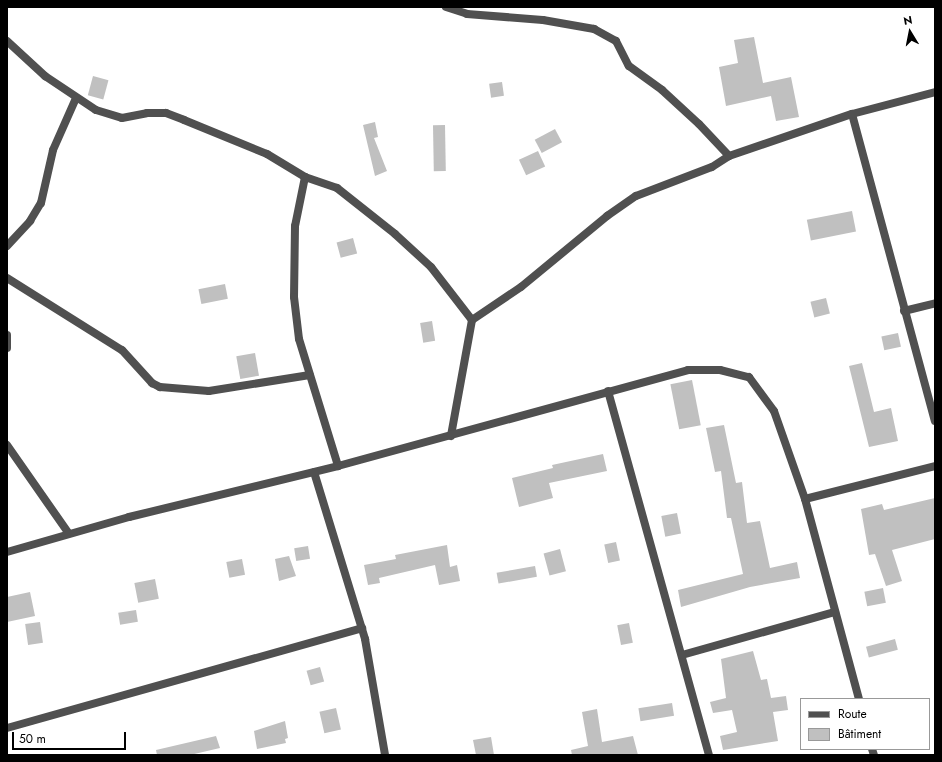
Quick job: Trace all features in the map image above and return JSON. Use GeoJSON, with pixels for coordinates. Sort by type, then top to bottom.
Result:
{"type":"FeatureCollection","features":[{"type":"Feature","properties":{"kind":"street"},"geometry":{"type":"LineString","coordinates":[[446,7],[467,14],[543,20],[594,29],[616,41],[629,66],[684,110],[729,156]]}},
{"type":"Feature","properties":{"kind":"street"},"geometry":{"type":"LineString","coordinates":[[7,40],[45,76],[96,110],[122,118],[147,113],[166,113],[266,154],[305,177],[337,188],[395,234],[431,267],[472,320]]}},
{"type":"Feature","properties":{"kind":"street"},"geometry":{"type":"LineString","coordinates":[[451,436],[472,320],[521,287],[607,216],[636,196],[712,167],[729,156],[852,114],[935,92]]}},
{"type":"Feature","properties":{"kind":"street"},"geometry":{"type":"LineString","coordinates":[[7,246],[30,220],[41,203],[54,150],[76,98]]}},
{"type":"Feature","properties":{"kind":"street"},"geometry":{"type":"LineString","coordinates":[[852,114],[904,311],[935,421]]}},
{"type":"Feature","properties":{"kind":"street"},"geometry":{"type":"LineString","coordinates":[[305,177],[295,226],[292,272],[299,339],[338,466]]}},
{"type":"Feature","properties":{"kind":"street"},"geometry":{"type":"LineString","coordinates":[[7,278],[122,350],[152,383],[164,388],[209,391],[310,375]]}},
{"type":"Feature","properties":{"kind":"street"},"geometry":{"type":"LineString","coordinates":[[904,311],[935,303]]}},
{"type":"Feature","properties":{"kind":"street"},"geometry":{"type":"LineString","coordinates":[[7,335],[7,348]]}},
{"type":"Feature","properties":{"kind":"street"},"geometry":{"type":"LineString","coordinates":[[7,552],[69,534],[451,436],[608,391],[688,370],[720,370],[749,377],[774,411],[805,499],[859,698]]}},
{"type":"Feature","properties":{"kind":"street"},"geometry":{"type":"LineString","coordinates":[[608,391],[710,755]]}},
{"type":"Feature","properties":{"kind":"street"},"geometry":{"type":"LineString","coordinates":[[7,445],[69,534]]}},
{"type":"Feature","properties":{"kind":"street"},"geometry":{"type":"LineString","coordinates":[[805,499],[935,466]]}},
{"type":"Feature","properties":{"kind":"street"},"geometry":{"type":"LineString","coordinates":[[314,472],[362,628],[385,755]]}},
{"type":"Feature","properties":{"kind":"street"},"geometry":{"type":"LineString","coordinates":[[682,654],[835,612]]}},
{"type":"Feature","properties":{"kind":"street"},"geometry":{"type":"LineString","coordinates":[[7,728],[362,628]]}},
{"type":"Feature","properties":{"kind":"building"},"geometry":{"type":"Polygon","coordinates":[[[754,37],[763,83],[791,77],[799,117],[776,121],[771,96],[726,106],[719,67],[738,63],[734,40],[754,37]]]}},
{"type":"Feature","properties":{"kind":"building"},"geometry":{"type":"Polygon","coordinates":[[[93,76],[108,80],[103,99],[88,95],[93,76]]]}},
{"type":"Feature","properties":{"kind":"building"},"geometry":{"type":"Polygon","coordinates":[[[502,82],[504,96],[491,98],[489,84],[502,82]]]}},
{"type":"Feature","properties":{"kind":"building"},"geometry":{"type":"Polygon","coordinates":[[[375,122],[378,137],[374,138],[387,171],[375,176],[363,125],[375,122]]]}},
{"type":"Feature","properties":{"kind":"building"},"geometry":{"type":"Polygon","coordinates":[[[433,125],[445,125],[446,171],[434,171],[433,125]]]}},
{"type":"Feature","properties":{"kind":"building"},"geometry":{"type":"Polygon","coordinates":[[[555,129],[562,142],[542,153],[535,140],[555,129]]]}},
{"type":"Feature","properties":{"kind":"building"},"geometry":{"type":"Polygon","coordinates":[[[538,151],[545,166],[526,175],[519,160],[538,151]]]}},
{"type":"Feature","properties":{"kind":"building"},"geometry":{"type":"Polygon","coordinates":[[[852,211],[856,232],[811,240],[807,220],[852,211]]]}},
{"type":"Feature","properties":{"kind":"building"},"geometry":{"type":"Polygon","coordinates":[[[353,238],[357,253],[341,258],[337,242],[353,238]]]}},
{"type":"Feature","properties":{"kind":"building"},"geometry":{"type":"Polygon","coordinates":[[[225,284],[228,299],[201,304],[198,289],[225,284]]]}},
{"type":"Feature","properties":{"kind":"building"},"geometry":{"type":"Polygon","coordinates":[[[826,298],[830,314],[814,317],[810,302],[826,298]]]}},
{"type":"Feature","properties":{"kind":"building"},"geometry":{"type":"Polygon","coordinates":[[[432,321],[435,341],[423,343],[420,323],[432,321]]]}},
{"type":"Feature","properties":{"kind":"building"},"geometry":{"type":"Polygon","coordinates":[[[898,333],[901,347],[884,350],[881,337],[898,333]]]}},
{"type":"Feature","properties":{"kind":"building"},"geometry":{"type":"Polygon","coordinates":[[[255,353],[259,376],[240,379],[236,356],[255,353]]]}},
{"type":"Feature","properties":{"kind":"building"},"geometry":{"type":"Polygon","coordinates":[[[862,363],[874,412],[891,408],[898,441],[869,447],[849,366],[862,363]]]}},
{"type":"Feature","properties":{"kind":"building"},"geometry":{"type":"Polygon","coordinates":[[[692,380],[701,425],[679,429],[670,384],[692,380]]]}},
{"type":"Feature","properties":{"kind":"building"},"geometry":{"type":"Polygon","coordinates":[[[724,425],[736,483],[742,482],[747,523],[760,521],[770,568],[797,562],[800,578],[750,587],[681,607],[678,590],[743,574],[731,518],[727,518],[721,471],[715,472],[706,428],[724,425]]]}},
{"type":"Feature","properties":{"kind":"building"},"geometry":{"type":"Polygon","coordinates":[[[603,454],[607,471],[549,483],[553,498],[519,507],[512,478],[553,468],[552,465],[603,454]]]}},
{"type":"Feature","properties":{"kind":"building"},"geometry":{"type":"Polygon","coordinates":[[[935,498],[935,539],[892,550],[902,581],[886,586],[875,554],[869,555],[861,509],[882,504],[884,510],[935,498]]]}},
{"type":"Feature","properties":{"kind":"building"},"geometry":{"type":"Polygon","coordinates":[[[677,513],[681,534],[665,537],[661,516],[677,513]]]}},
{"type":"Feature","properties":{"kind":"building"},"geometry":{"type":"Polygon","coordinates":[[[616,542],[620,561],[608,563],[604,544],[616,542]]]}},
{"type":"Feature","properties":{"kind":"building"},"geometry":{"type":"Polygon","coordinates":[[[447,545],[450,567],[457,565],[460,581],[439,585],[435,565],[379,578],[380,583],[368,585],[364,565],[396,559],[395,555],[447,545]]]}},
{"type":"Feature","properties":{"kind":"building"},"geometry":{"type":"Polygon","coordinates":[[[308,546],[310,559],[296,561],[294,548],[308,546]]]}},
{"type":"Feature","properties":{"kind":"building"},"geometry":{"type":"Polygon","coordinates":[[[560,549],[566,571],[550,576],[544,553],[560,549]]]}},
{"type":"Feature","properties":{"kind":"building"},"geometry":{"type":"Polygon","coordinates":[[[289,556],[296,576],[279,581],[275,559],[289,556]]]}},
{"type":"Feature","properties":{"kind":"building"},"geometry":{"type":"Polygon","coordinates":[[[242,559],[245,575],[229,578],[226,562],[242,559]]]}},
{"type":"Feature","properties":{"kind":"building"},"geometry":{"type":"Polygon","coordinates":[[[535,566],[537,577],[499,584],[497,573],[535,566]]]}},
{"type":"Feature","properties":{"kind":"building"},"geometry":{"type":"Polygon","coordinates":[[[155,579],[159,599],[138,603],[134,583],[155,579]]]}},
{"type":"Feature","properties":{"kind":"building"},"geometry":{"type":"Polygon","coordinates":[[[883,588],[886,603],[867,606],[864,592],[883,588]]]}},
{"type":"Feature","properties":{"kind":"building"},"geometry":{"type":"Polygon","coordinates":[[[30,592],[35,616],[7,622],[7,597],[30,592]]]}},
{"type":"Feature","properties":{"kind":"building"},"geometry":{"type":"Polygon","coordinates":[[[136,610],[138,622],[120,625],[118,613],[136,610]]]}},
{"type":"Feature","properties":{"kind":"building"},"geometry":{"type":"Polygon","coordinates":[[[40,622],[43,643],[28,645],[25,624],[40,622]]]}},
{"type":"Feature","properties":{"kind":"building"},"geometry":{"type":"Polygon","coordinates":[[[629,623],[633,643],[621,645],[617,625],[629,623]]]}},
{"type":"Feature","properties":{"kind":"building"},"geometry":{"type":"Polygon","coordinates":[[[895,639],[898,650],[869,657],[866,647],[895,639]]]}},
{"type":"Feature","properties":{"kind":"building"},"geometry":{"type":"Polygon","coordinates":[[[753,651],[761,680],[767,679],[771,698],[786,696],[788,710],[773,712],[778,741],[723,750],[720,736],[737,732],[732,710],[713,713],[710,702],[726,698],[721,659],[753,651]]]}},
{"type":"Feature","properties":{"kind":"building"},"geometry":{"type":"Polygon","coordinates":[[[320,667],[324,681],[311,685],[307,671],[320,667]]]}},
{"type":"Feature","properties":{"kind":"building"},"geometry":{"type":"Polygon","coordinates":[[[672,703],[674,716],[640,721],[638,708],[672,703]]]}},
{"type":"Feature","properties":{"kind":"building"},"geometry":{"type":"Polygon","coordinates":[[[336,708],[341,729],[324,733],[319,712],[336,708]]]}},
{"type":"Feature","properties":{"kind":"building"},"geometry":{"type":"Polygon","coordinates":[[[597,709],[602,742],[633,736],[638,755],[572,755],[571,750],[588,746],[582,712],[597,709]]]}},
{"type":"Feature","properties":{"kind":"building"},"geometry":{"type":"Polygon","coordinates":[[[285,721],[288,738],[285,739],[286,743],[257,749],[254,731],[285,721]]]}},
{"type":"Feature","properties":{"kind":"building"},"geometry":{"type":"Polygon","coordinates":[[[216,736],[220,748],[190,755],[157,755],[156,750],[216,736]]]}},
{"type":"Feature","properties":{"kind":"building"},"geometry":{"type":"Polygon","coordinates":[[[491,737],[494,755],[476,755],[473,740],[491,737]]]}}]}
